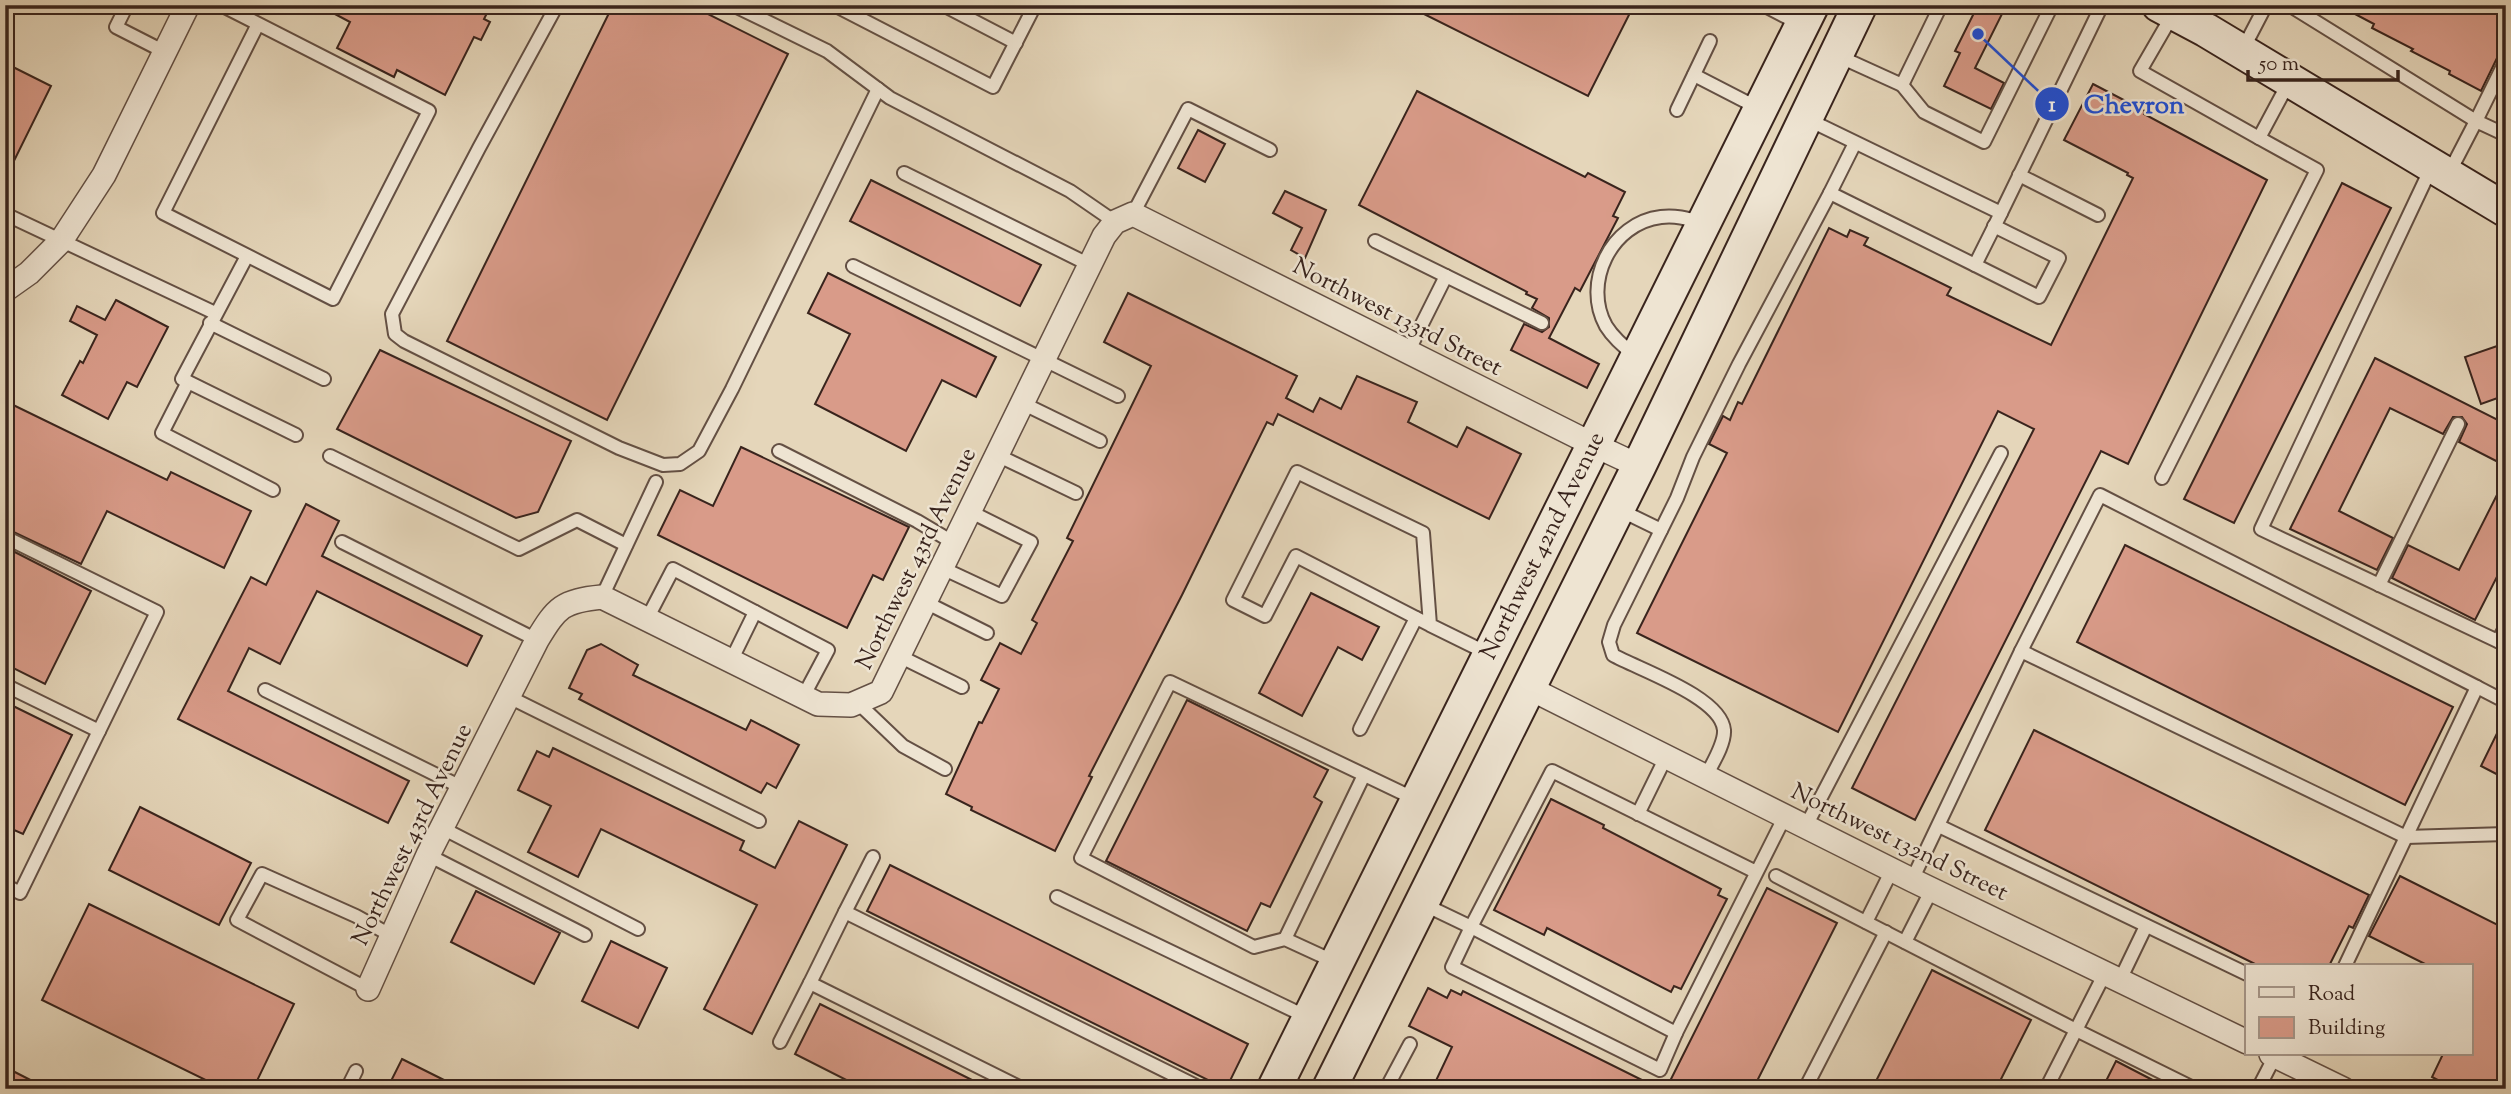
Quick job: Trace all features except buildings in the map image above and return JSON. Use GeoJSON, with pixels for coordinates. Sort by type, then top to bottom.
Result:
{"type":"FeatureCollection","features":[{"type":"Feature","properties":{"kind":"main road","name":"Northwest 42nd Avenue"},"geometry":{"type":"LineString","coordinates":[[1329,1089],[1639,466],[1860,5]]}},
{"type":"Feature","properties":{"kind":"main road"},"geometry":{"type":"LineString","coordinates":[[2166,9],[2242,51],[2506,210]]}},
{"type":"Feature","properties":{"kind":"main road","name":"Northwest 42nd Avenue"},"geometry":{"type":"LineString","coordinates":[[1274,1089],[1808,10]]}},
{"type":"Feature","properties":{"kind":"main road"},"geometry":{"type":"LineString","coordinates":[[1487,660],[1529,688]]}},
{"type":"Feature","properties":{"kind":"street"},"geometry":{"type":"LineString","coordinates":[[7,285],[29,273],[61,241],[104,175],[188,5]]}},
{"type":"Feature","properties":{"kind":"street","name":"Northwest 43rd Avenue"},"geometry":{"type":"LineString","coordinates":[[368,989],[428,855],[537,640],[553,613],[575,600],[602,597],[817,704],[851,705],[881,692],[1104,236],[1124,218]]}},
{"type":"Feature","properties":{"kind":"street","name":"Northwest 133rd Street"},"geometry":{"type":"LineString","coordinates":[[1124,218],[1408,352],[1639,466]]}},
{"type":"Feature","properties":{"kind":"street","name":"Northwest 132nd Street"},"geometry":{"type":"LineString","coordinates":[[1529,688],[1912,880],[2245,1041]]}},
{"type":"Feature","properties":{"kind":"street"},"geometry":{"type":"LineString","coordinates":[[2278,1056],[2300,1060],[2343,1089]]}},
{"type":"Feature","properties":{"kind":"lane"},"geometry":{"type":"LineString","coordinates":[[127,5],[116,27],[165,52]]}},
{"type":"Feature","properties":{"kind":"lane"},"geometry":{"type":"LineString","coordinates":[[221,5],[429,111],[333,299],[163,213],[258,24]]}},
{"type":"Feature","properties":{"kind":"lane"},"geometry":{"type":"LineString","coordinates":[[557,5],[392,314],[395,334],[404,341],[620,448],[663,465],[680,464],[699,451],[878,89]]}},
{"type":"Feature","properties":{"kind":"lane"},"geometry":{"type":"LineString","coordinates":[[733,5],[827,51],[890,98],[1124,218],[1188,109],[1270,150]]}},
{"type":"Feature","properties":{"kind":"lane"},"geometry":{"type":"LineString","coordinates":[[834,5],[992,88],[1035,5]]}},
{"type":"Feature","properties":{"kind":"lane"},"geometry":{"type":"LineString","coordinates":[[943,5],[1016,43]]}},
{"type":"Feature","properties":{"kind":"lane"},"geometry":{"type":"LineString","coordinates":[[1763,5],[1808,10]]}},
{"type":"Feature","properties":{"kind":"lane"},"geometry":{"type":"LineString","coordinates":[[1836,54],[1902,85],[1924,112],[1984,142],[2052,5]]}},
{"type":"Feature","properties":{"kind":"lane"},"geometry":{"type":"LineString","coordinates":[[1975,265],[2102,5]]}},
{"type":"Feature","properties":{"kind":"lane"},"geometry":{"type":"LineString","coordinates":[[2242,51],[2266,5]]}},
{"type":"Feature","properties":{"kind":"lane"},"geometry":{"type":"LineString","coordinates":[[2289,5],[2476,121],[2506,135]]}},
{"type":"Feature","properties":{"kind":"lane"},"geometry":{"type":"LineString","coordinates":[[1902,85],[1939,6]]}},
{"type":"Feature","properties":{"kind":"lane"},"geometry":{"type":"LineString","coordinates":[[2162,478],[2317,170],[2140,71],[2166,9]]}},
{"type":"Feature","properties":{"kind":"lane"},"geometry":{"type":"LineString","coordinates":[[1676,110],[1710,41]]}},
{"type":"Feature","properties":{"kind":"lane"},"geometry":{"type":"LineString","coordinates":[[2506,60],[2476,121],[2440,170],[2261,529],[2502,643],[2506,626]]}},
{"type":"Feature","properties":{"kind":"lane"},"geometry":{"type":"LineString","coordinates":[[1694,75],[1760,109]]}},
{"type":"Feature","properties":{"kind":"lane"},"geometry":{"type":"LineString","coordinates":[[2259,138],[2290,80]]}},
{"type":"Feature","properties":{"kind":"lane"},"geometry":{"type":"LineString","coordinates":[[1805,118],[2001,214]]}},
{"type":"Feature","properties":{"kind":"lane"},"geometry":{"type":"LineString","coordinates":[[1706,776],[1724,732],[1720,717],[1704,701],[1613,654],[1609,642],[1614,625],[1677,498],[1693,457],[1855,143]]}},
{"type":"Feature","properties":{"kind":"lane"},"geometry":{"type":"LineString","coordinates":[[904,173],[1090,265]]}},
{"type":"Feature","properties":{"kind":"lane"},"geometry":{"type":"LineString","coordinates":[[2019,175],[2098,215]]}},
{"type":"Feature","properties":{"kind":"lane"},"geometry":{"type":"LineString","coordinates":[[1830,193],[2039,297],[2059,258],[1994,226]]}},
{"type":"Feature","properties":{"kind":"lane"},"geometry":{"type":"LineString","coordinates":[[5,214],[123,268],[324,379]]}},
{"type":"Feature","properties":{"kind":"lane"},"geometry":{"type":"LineString","coordinates":[[1638,357],[1619,343],[1605,325],[1598,303],[1598,279],[1605,257],[1618,238],[1637,225],[1658,217],[1682,216],[1704,223]]}},
{"type":"Feature","properties":{"kind":"lane"},"geometry":{"type":"LineString","coordinates":[[1375,241],[1542,323]]}},
{"type":"Feature","properties":{"kind":"lane"},"geometry":{"type":"LineString","coordinates":[[247,256],[182,379],[296,435]]}},
{"type":"Feature","properties":{"kind":"lane"},"geometry":{"type":"LineString","coordinates":[[853,266],[1118,396]]}},
{"type":"Feature","properties":{"kind":"lane"},"geometry":{"type":"LineString","coordinates":[[1408,352],[1446,276]]}},
{"type":"Feature","properties":{"kind":"lane"},"geometry":{"type":"LineString","coordinates":[[188,382],[162,433],[273,490]]}},
{"type":"Feature","properties":{"kind":"lane"},"geometry":{"type":"LineString","coordinates":[[1022,403],[1100,441]]}},
{"type":"Feature","properties":{"kind":"lane"},"geometry":{"type":"LineString","coordinates":[[2379,585],[2458,424]]}},
{"type":"Feature","properties":{"kind":"lane"},"geometry":{"type":"LineString","coordinates":[[779,451],[917,521],[954,543]]}},
{"type":"Feature","properties":{"kind":"lane"},"geometry":{"type":"LineString","coordinates":[[1756,872],[1552,771],[1452,967],[1660,1070],[1676,1032],[1756,872],[1795,821],[2001,453]]}},
{"type":"Feature","properties":{"kind":"lane"},"geometry":{"type":"LineString","coordinates":[[997,455],[1076,493]]}},
{"type":"Feature","properties":{"kind":"lane"},"geometry":{"type":"LineString","coordinates":[[330,456],[519,550],[577,520],[626,545]]}},
{"type":"Feature","properties":{"kind":"lane"},"geometry":{"type":"LineString","coordinates":[[1430,625],[1423,533],[1297,472],[1233,600],[1265,616],[1296,556],[1430,625],[1487,660]]}},
{"type":"Feature","properties":{"kind":"lane"},"geometry":{"type":"LineString","coordinates":[[602,597],[656,482]]}},
{"type":"Feature","properties":{"kind":"lane"},"geometry":{"type":"LineString","coordinates":[[1905,942],[1912,880],[2021,651],[2100,495],[2506,702]]}},
{"type":"Feature","properties":{"kind":"lane"},"geometry":{"type":"LineString","coordinates":[[1618,508],[1661,530]]}},
{"type":"Feature","properties":{"kind":"lane"},"geometry":{"type":"LineString","coordinates":[[942,568],[1002,596],[1031,542],[970,511]]}},
{"type":"Feature","properties":{"kind":"lane"},"geometry":{"type":"LineString","coordinates":[[5,537],[158,612],[20,893],[5,885]]}},
{"type":"Feature","properties":{"kind":"lane"},"geometry":{"type":"LineString","coordinates":[[342,542],[537,640]]}},
{"type":"Feature","properties":{"kind":"lane"},"geometry":{"type":"LineString","coordinates":[[647,619],[673,569],[828,650],[803,697]]}},
{"type":"Feature","properties":{"kind":"lane"},"geometry":{"type":"LineString","coordinates":[[925,602],[987,633]]}},
{"type":"Feature","properties":{"kind":"lane"},"geometry":{"type":"LineString","coordinates":[[731,661],[755,612]]}},
{"type":"Feature","properties":{"kind":"lane"},"geometry":{"type":"LineString","coordinates":[[1360,729],[1416,618]]}},
{"type":"Feature","properties":{"kind":"lane"},"geometry":{"type":"LineString","coordinates":[[2021,651],[2406,837],[2506,834]]}},
{"type":"Feature","properties":{"kind":"lane"},"geometry":{"type":"LineString","coordinates":[[899,656],[962,687]]}},
{"type":"Feature","properties":{"kind":"lane"},"geometry":{"type":"LineString","coordinates":[[1337,962],[1285,939],[1254,947],[1082,858],[1170,682],[1417,800]]}},
{"type":"Feature","properties":{"kind":"lane"},"geometry":{"type":"LineString","coordinates":[[5,685],[99,731]]}},
{"type":"Feature","properties":{"kind":"lane"},"geometry":{"type":"LineString","coordinates":[[2346,964],[2477,687]]}},
{"type":"Feature","properties":{"kind":"lane"},"geometry":{"type":"LineString","coordinates":[[265,690],[463,788]]}},
{"type":"Feature","properties":{"kind":"lane"},"geometry":{"type":"LineString","coordinates":[[509,697],[759,821]]}},
{"type":"Feature","properties":{"kind":"lane"},"geometry":{"type":"LineString","coordinates":[[857,702],[903,746],[945,769]]}},
{"type":"Feature","properties":{"kind":"lane"},"geometry":{"type":"LineString","coordinates":[[1638,814],[1667,757]]}},
{"type":"Feature","properties":{"kind":"lane"},"geometry":{"type":"LineString","coordinates":[[1285,939],[1364,775]]}},
{"type":"Feature","properties":{"kind":"lane"},"geometry":{"type":"LineString","coordinates":[[1939,826],[2245,973]]}},
{"type":"Feature","properties":{"kind":"lane"},"geometry":{"type":"LineString","coordinates":[[442,828],[638,929]]}},
{"type":"Feature","properties":{"kind":"lane"},"geometry":{"type":"LineString","coordinates":[[428,855],[585,934]]}},
{"type":"Feature","properties":{"kind":"lane"},"geometry":{"type":"LineString","coordinates":[[780,1042],[873,857]]}},
{"type":"Feature","properties":{"kind":"lane"},"geometry":{"type":"LineString","coordinates":[[368,989],[237,920],[262,874],[356,916],[391,936]]}},
{"type":"Feature","properties":{"kind":"lane"},"geometry":{"type":"LineString","coordinates":[[1776,876],[2195,1089]]}},
{"type":"Feature","properties":{"kind":"lane"},"geometry":{"type":"LineString","coordinates":[[1866,922],[1912,880]]}},
{"type":"Feature","properties":{"kind":"lane"},"geometry":{"type":"LineString","coordinates":[[1057,897],[1309,1018]]}},
{"type":"Feature","properties":{"kind":"lane"},"geometry":{"type":"LineString","coordinates":[[1422,903],[1676,1032]]}},
{"type":"Feature","properties":{"kind":"lane"},"geometry":{"type":"LineString","coordinates":[[845,912],[1202,1089]]}},
{"type":"Feature","properties":{"kind":"lane"},"geometry":{"type":"LineString","coordinates":[[2046,1089],[2076,1030],[2146,926]]}},
{"type":"Feature","properties":{"kind":"lane"},"geometry":{"type":"LineString","coordinates":[[1805,1089],[1886,932]]}},
{"type":"Feature","properties":{"kind":"lane"},"geometry":{"type":"LineString","coordinates":[[810,983],[1023,1089]]}},
{"type":"Feature","properties":{"kind":"lane"},"geometry":{"type":"LineString","coordinates":[[1386,1089],[1410,1044]]}},
{"type":"Feature","properties":{"kind":"lane"},"geometry":{"type":"LineString","coordinates":[[2258,1089],[2273,1056]]}},
{"type":"Feature","properties":{"kind":"lane"},"geometry":{"type":"LineString","coordinates":[[347,1089],[356,1071]]}},
{"type":"Feature","properties":{"kind":"place","name":"Chevron"},"geometry":{"type":"Point","coordinates":[1978,34]}}]}
